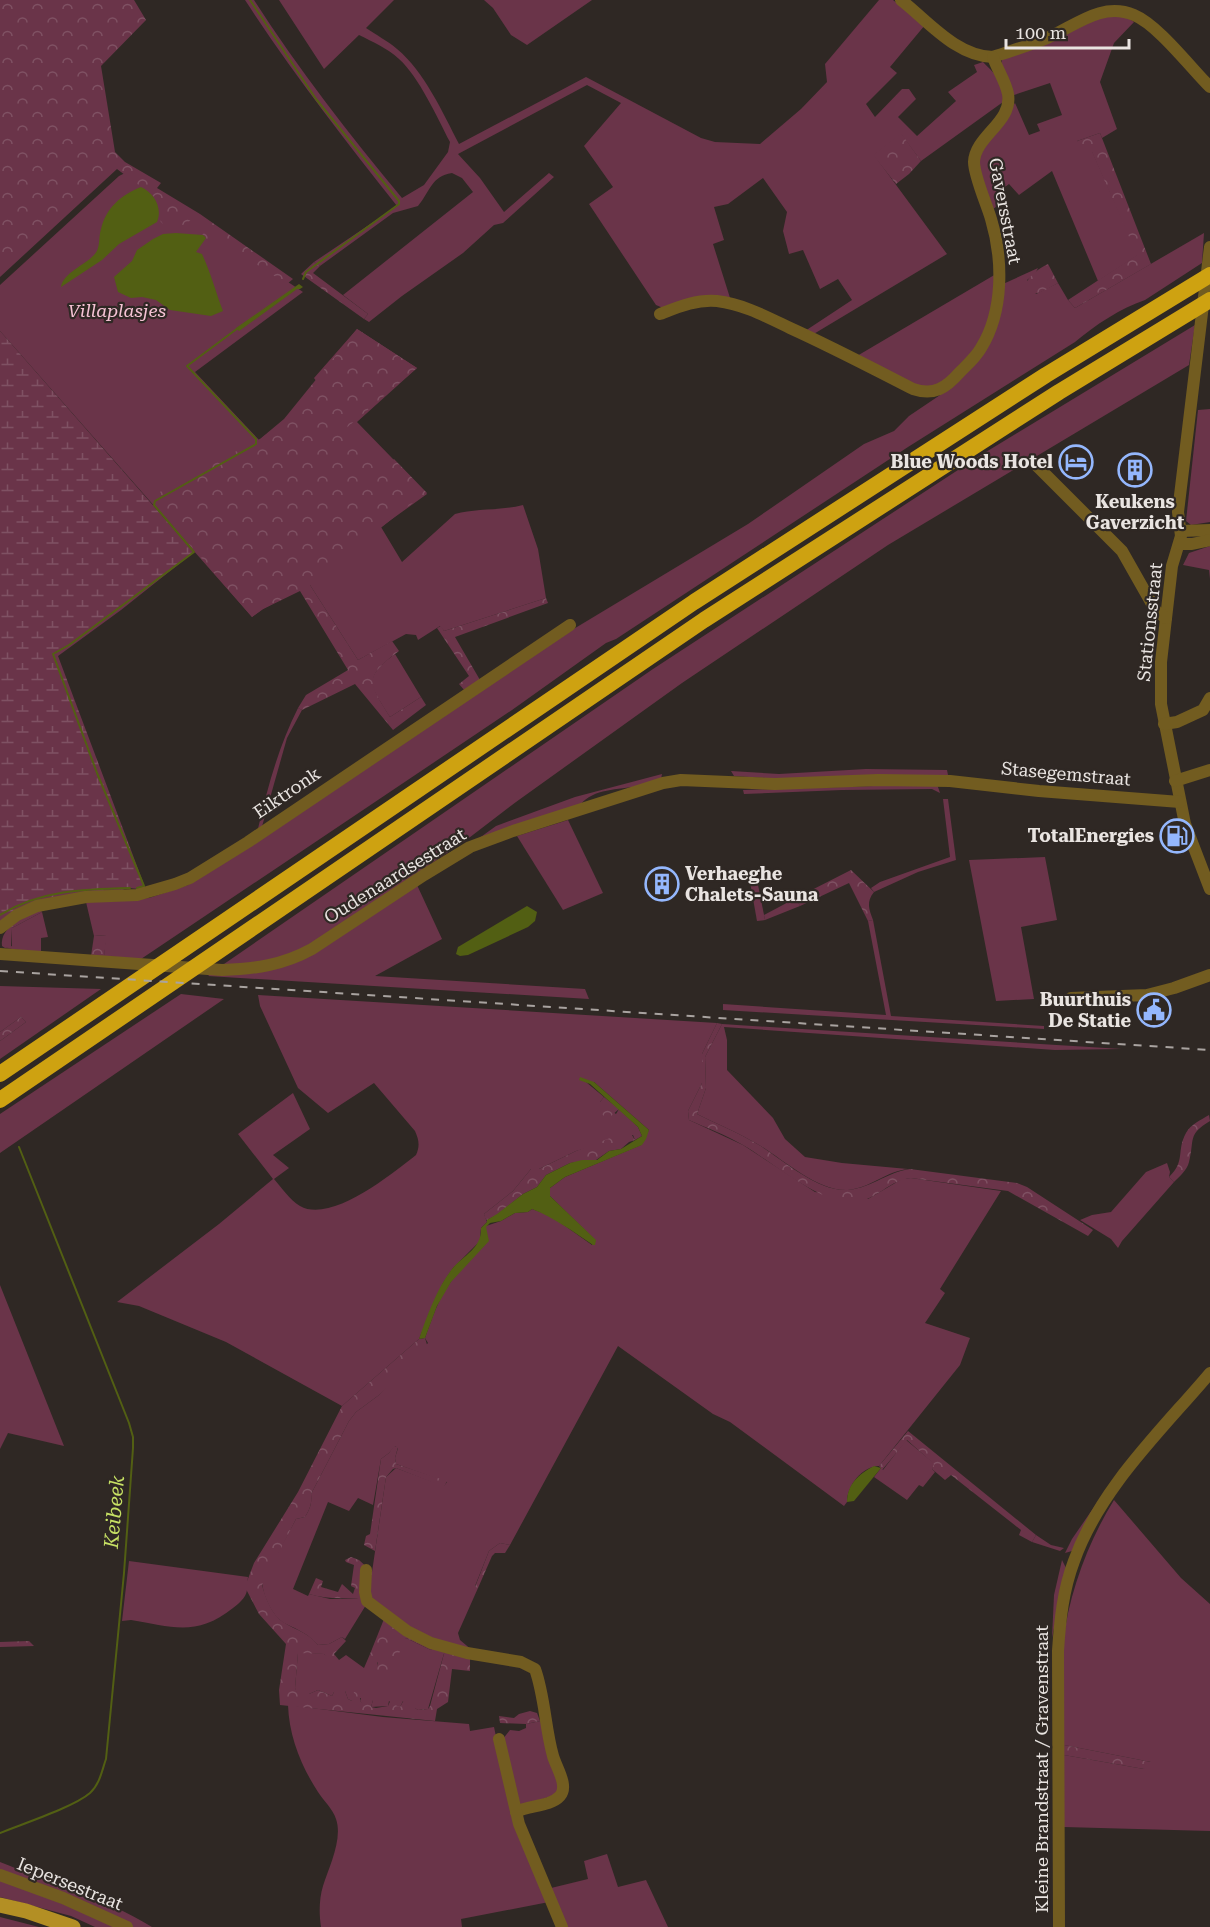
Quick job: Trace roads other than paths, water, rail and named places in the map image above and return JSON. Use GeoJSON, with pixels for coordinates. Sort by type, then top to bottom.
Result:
{"type":"FeatureCollection","features":[{"type":"Feature","properties":{"kind":"highway"},"geometry":{"type":"LineString","coordinates":[[0,1074],[694,602],[1046,375],[1210,275]]}},
{"type":"Feature","properties":{"kind":"highway"},"geometry":{"type":"LineString","coordinates":[[0,1100],[704,620],[1059,392],[1210,300]]}},
{"type":"Feature","properties":{"kind":"main road"},"geometry":{"type":"LineString","coordinates":[[0,1905],[73,1927]]}},
{"type":"Feature","properties":{"kind":"street"},"geometry":{"type":"LineString","coordinates":[[900,0],[966,51],[993,57],[1044,40],[1098,12],[1120,11],[1135,15],[1150,26],[1210,87]]}},
{"type":"Feature","properties":{"kind":"street","name":"Gaversstraat"},"geometry":{"type":"LineString","coordinates":[[660,314],[699,302],[715,301],[731,304],[761,315],[837,350],[913,389],[924,393],[937,391],[949,385],[981,348],[994,314],[1000,281],[998,253],[992,224],[974,164],[976,152],[1003,115],[1008,104],[1006,87],[993,57]]}},
{"type":"Feature","properties":{"kind":"street","name":"Stationsstraat"},"geometry":{"type":"LineString","coordinates":[[1210,247],[1178,512],[1181,538],[1172,566],[1160,681],[1164,724],[1180,802],[1192,846],[1210,889]]}},
{"type":"Feature","properties":{"kind":"street"},"geometry":{"type":"LineString","coordinates":[[1034,463],[1122,551],[1156,611],[1166,618]]}},
{"type":"Feature","properties":{"kind":"street"},"geometry":{"type":"LineString","coordinates":[[1181,538],[1210,530]]}},
{"type":"Feature","properties":{"kind":"street"},"geometry":{"type":"LineString","coordinates":[[1181,538],[1191,544],[1210,540]]}},
{"type":"Feature","properties":{"kind":"street","name":"Eiktronk"},"geometry":{"type":"LineString","coordinates":[[0,928],[17,915],[37,906],[86,897],[137,896],[190,878],[248,842],[570,625]]}},
{"type":"Feature","properties":{"kind":"street"},"geometry":{"type":"LineString","coordinates":[[1164,724],[1178,722],[1203,710],[1210,698]]}},
{"type":"Feature","properties":{"kind":"street"},"geometry":{"type":"LineString","coordinates":[[1175,781],[1210,770]]}},
{"type":"Feature","properties":{"kind":"street","name":"Oudenaardsestraat"},"geometry":{"type":"LineString","coordinates":[[0,954],[222,970],[255,969],[296,958],[312,949],[470,847],[641,788],[681,780],[775,784],[878,780],[950,781]]}},
{"type":"Feature","properties":{"kind":"street","name":"Stasegemstraat"},"geometry":{"type":"LineString","coordinates":[[950,781],[1050,792],[1180,802]]}},
{"type":"Feature","properties":{"kind":"street"},"geometry":{"type":"LineString","coordinates":[[1071,998],[1147,995],[1210,975]]}},
{"type":"Feature","properties":{"kind":"street","name":"Kleine Brandstraat / Gravenstraat"},"geometry":{"type":"LineString","coordinates":[[1059,1927],[1058,1651],[1062,1604],[1074,1560],[1094,1518],[1125,1473],[1210,1373]]}},
{"type":"Feature","properties":{"kind":"street"},"geometry":{"type":"LineString","coordinates":[[366,1570],[367,1601],[406,1631],[431,1643],[467,1653],[520,1662],[535,1669],[553,1756],[563,1790],[554,1800],[516,1812]]}},
{"type":"Feature","properties":{"kind":"street"},"geometry":{"type":"LineString","coordinates":[[499,1738],[523,1834],[562,1927]]}},
{"type":"Feature","properties":{"kind":"street","name":"Iepersestraat"},"geometry":{"type":"LineString","coordinates":[[0,1875],[63,1898],[127,1927]]}},
{"type":"Feature","properties":{"kind":"waterway"},"geometry":{"type":"LineString","coordinates":[[250,0],[316,99],[399,201],[399,204],[306,272],[303,279]]}},
{"type":"Feature","properties":{"kind":"waterway"},"geometry":{"type":"LineString","coordinates":[[137,888],[144,886],[97,773],[53,654],[69,645],[194,552],[154,505],[155,501],[256,444],[256,439],[187,366],[238,328]]}},
{"type":"Feature","properties":{"kind":"waterway"},"geometry":{"type":"LineString","coordinates":[[0,915],[31,900],[63,892],[130,888]]}},
{"type":"Feature","properties":{"kind":"waterway","name":"Keibeek"},"geometry":{"type":"LineString","coordinates":[[0,1833],[82,1798],[90,1793],[102,1772],[106,1759],[124,1573],[133,1448],[129,1423],[19,1147]]}},
{"type":"Feature","properties":{"kind":"railway"},"geometry":{"type":"LineString","coordinates":[[0,971],[1210,1050]]}},
{"type":"Feature","properties":{"kind":"place","name":"Blue Woods Hotel"},"geometry":{"type":"Point","coordinates":[1076,462]}},
{"type":"Feature","properties":{"kind":"place","name":"Keukens Gaverzicht"},"geometry":{"type":"Point","coordinates":[1135,470]}},
{"type":"Feature","properties":{"kind":"place","name":"TotalEnergies"},"geometry":{"type":"Point","coordinates":[1177,836]}},
{"type":"Feature","properties":{"kind":"place","name":"Verhaeghe Chalets-Sauna"},"geometry":{"type":"Point","coordinates":[662,884]}},
{"type":"Feature","properties":{"kind":"place","name":"Buurthuis De Statie"},"geometry":{"type":"Point","coordinates":[1154,1010]}},
{"type":"Feature","properties":{"kind":"park label","name":"Villaplasjes"},"geometry":{"type":"Point","coordinates":[117,311]}}]}
